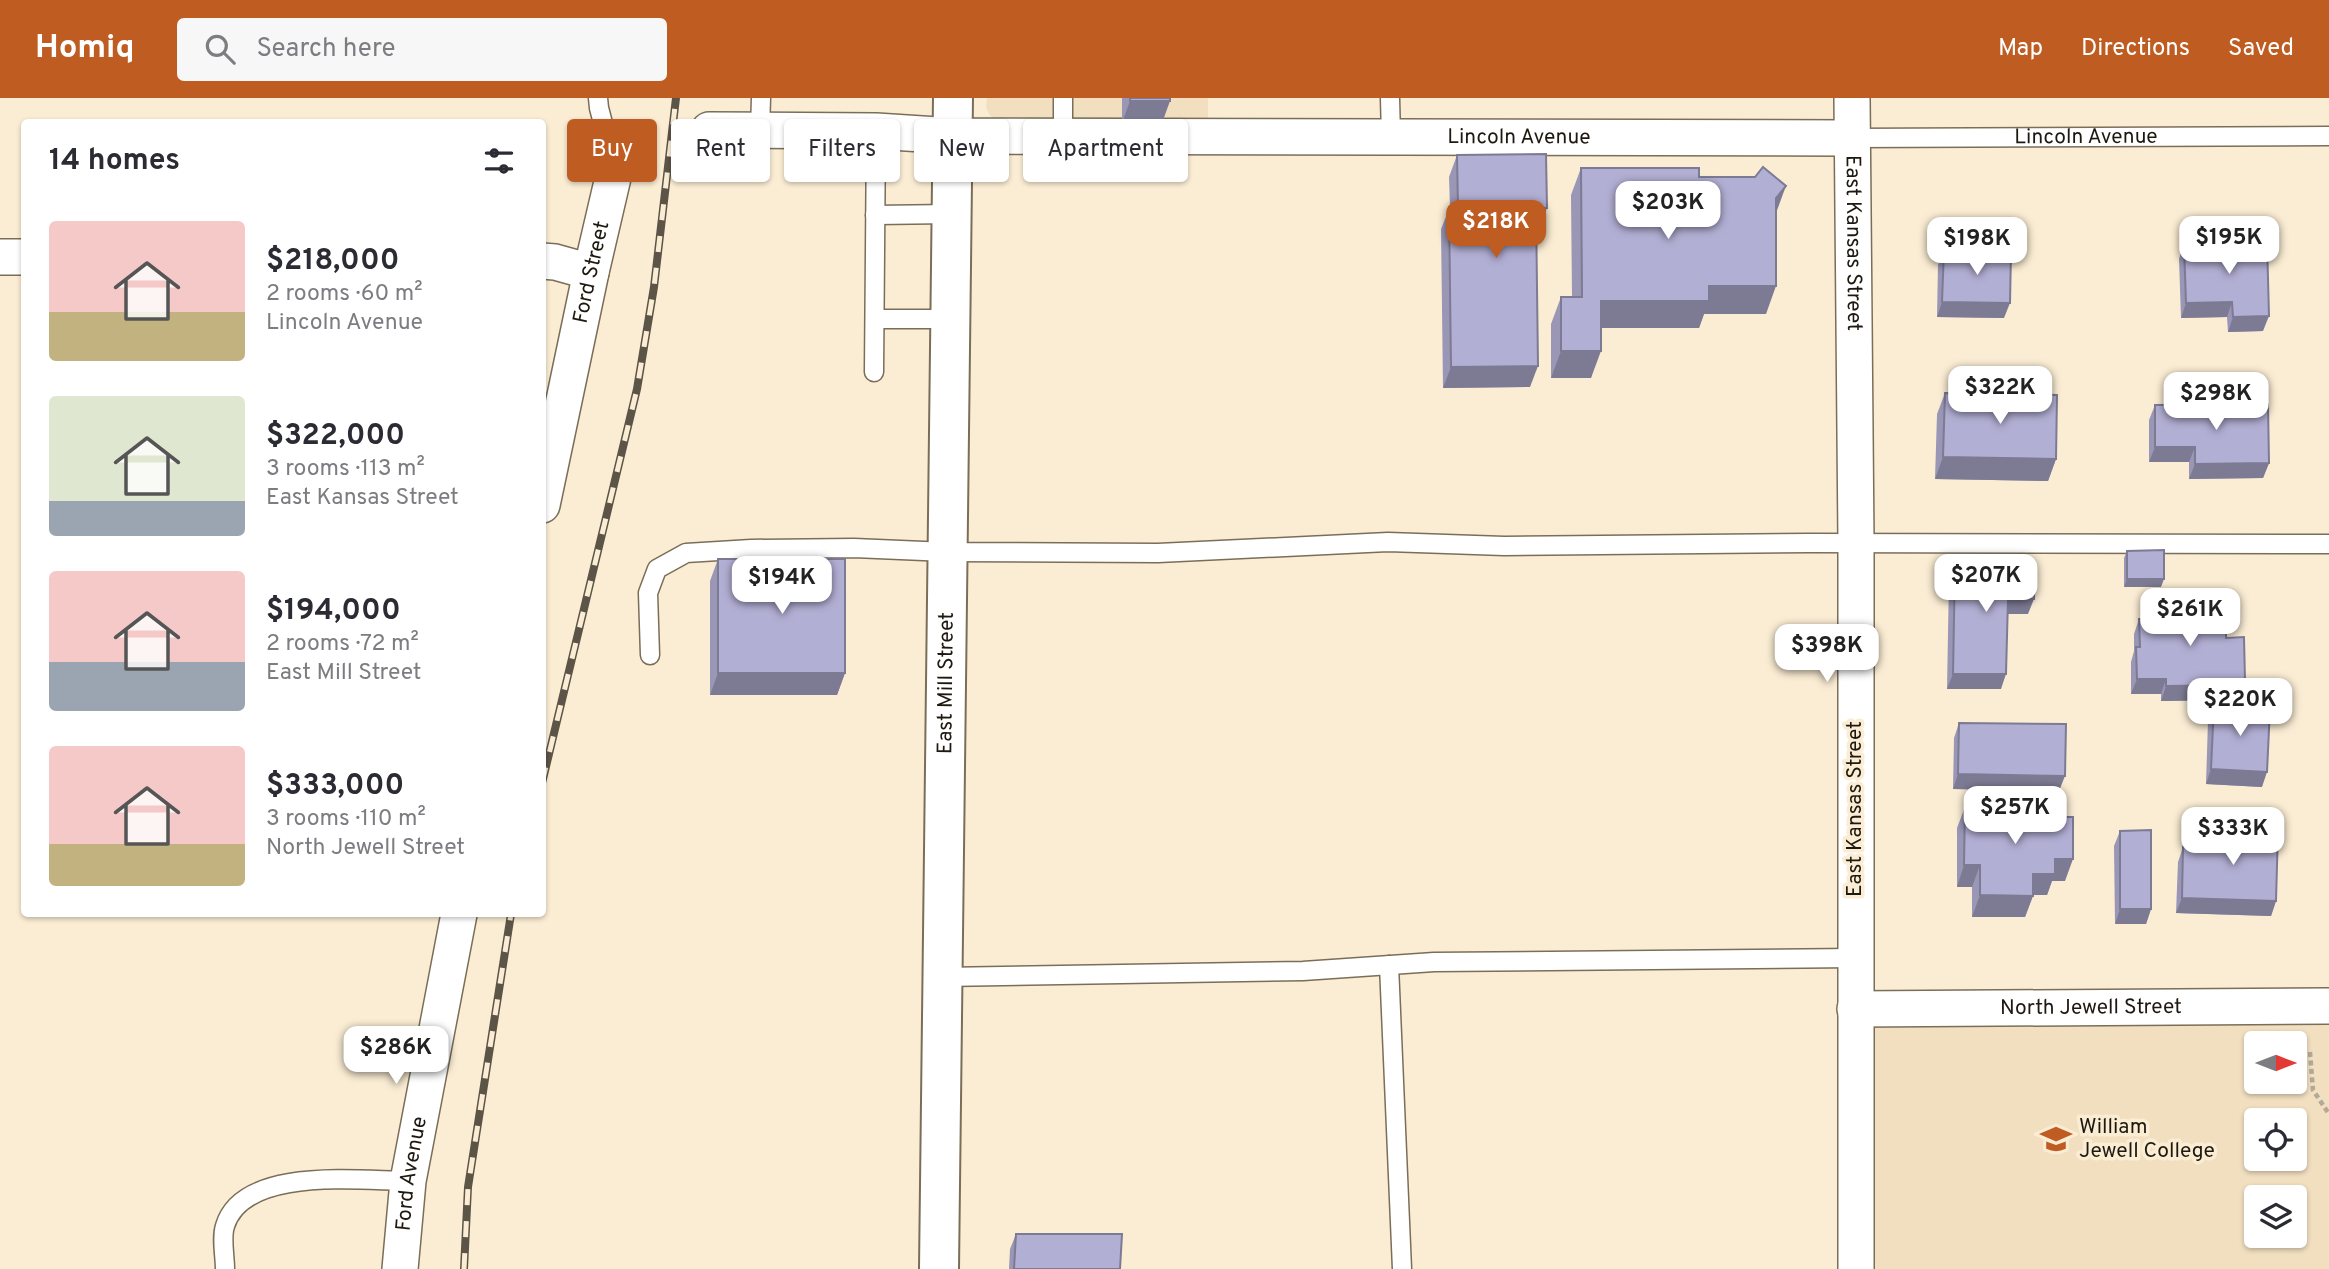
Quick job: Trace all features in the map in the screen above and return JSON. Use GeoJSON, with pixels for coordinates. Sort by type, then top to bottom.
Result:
{"type":"FeatureCollection","features":[{"type":"Feature","properties":{"kind":"main road","name":"East Mill Street"},"geometry":{"type":"LineString","coordinates":[[953,98],[953,119]]}},
{"type":"Feature","properties":{"kind":"main road","name":"East Mill Street"},"geometry":{"type":"LineString","coordinates":[[939,1269],[952,182]]}},
{"type":"Feature","properties":{"kind":"street","name":"East Kansas Street"},"geometry":{"type":"LineString","coordinates":[[1852,98],[1856,543],[1856,1269]]}},
{"type":"Feature","properties":{"kind":"street","name":"Lincoln Avenue"},"geometry":{"type":"LineString","coordinates":[[760,114],[794,119]]}},
{"type":"Feature","properties":{"kind":"street","name":"Lincoln Avenue"},"geometry":{"type":"LineString","coordinates":[[1188,136],[1852,138]]}},
{"type":"Feature","properties":{"kind":"street","name":"Ford Street"},"geometry":{"type":"LineString","coordinates":[[546,486],[612,182]]}},
{"type":"Feature","properties":{"kind":"street"},"geometry":{"type":"LineString","coordinates":[[0,257],[21,257]]}},
{"type":"Feature","properties":{"kind":"street"},"geometry":{"type":"LineString","coordinates":[[546,261],[555,261],[591,272]]}},
{"type":"Feature","properties":{"kind":"street","name":"Ford Avenue"},"geometry":{"type":"LineString","coordinates":[[400,1269],[408,1181],[458,917]]}},
{"type":"Feature","properties":{"kind":"street","name":"North Jewell Street"},"geometry":{"type":"LineString","coordinates":[[1855,1009],[2329,1006]]}},
{"type":"Feature","properties":{"kind":"lane"},"geometry":{"type":"LineString","coordinates":[[598,98],[601,119]]}},
{"type":"Feature","properties":{"kind":"lane"},"geometry":{"type":"LineString","coordinates":[[1063,98],[1063,119]]}},
{"type":"Feature","properties":{"kind":"lane"},"geometry":{"type":"LineString","coordinates":[[1390,98],[1391,137]]}},
{"type":"Feature","properties":{"kind":"lane","name":"Lincoln Avenue"},"geometry":{"type":"LineString","coordinates":[[1852,138],[2329,136]]}},
{"type":"Feature","properties":{"kind":"lane"},"geometry":{"type":"LineString","coordinates":[[874,372],[875,182]]}},
{"type":"Feature","properties":{"kind":"lane"},"geometry":{"type":"LineString","coordinates":[[875,215],[951,214]]}},
{"type":"Feature","properties":{"kind":"lane"},"geometry":{"type":"LineString","coordinates":[[875,320],[950,320]]}},
{"type":"Feature","properties":{"kind":"lane"},"geometry":{"type":"LineString","coordinates":[[650,655],[648,593],[652,581],[657,569],[686,553],[841,548],[947,552],[1158,553],[1388,541],[1504,546],[1856,543],[2329,544]]}},
{"type":"Feature","properties":{"kind":"lane"},"geometry":{"type":"LineString","coordinates":[[942,977],[1303,971],[1434,962],[1855,958]]}},
{"type":"Feature","properties":{"kind":"lane"},"geometry":{"type":"LineString","coordinates":[[1389,965],[1402,1269]]}},
{"type":"Feature","properties":{"kind":"lane"},"geometry":{"type":"LineString","coordinates":[[226,1269],[225,1226],[240,1201],[279,1184],[311,1181],[408,1181]]}},
{"type":"Feature","properties":{"kind":"path"},"geometry":{"type":"LineString","coordinates":[[2310,1052],[2313,1090],[2329,1114]]}},
{"type":"Feature","properties":{"kind":"shaded area"},"geometry":{"type":"Polygon","coordinates":[[[987,98],[1208,98],[1208,126],[1188,126],[1188,119],[1009,121],[990,116],[986,107],[987,98]]]}},
{"type":"Feature","properties":{"kind":"shaded area","name":"William Jewell College"},"geometry":{"type":"Polygon","coordinates":[[[2329,1002],[2329,1269],[1856,1269],[1855,1009],[2329,1002]]]}},
{"type":"Feature","properties":{"kind":"building"},"geometry":{"type":"Polygon","coordinates":[[[1130,98],[1170,98],[1170,101],[1130,101],[1130,98]]]}},
{"type":"Feature","properties":{"kind":"building"},"geometry":{"type":"Polygon","coordinates":[[[1546,154],[1547,208],[1536,208],[1538,366],[1451,367],[1449,207],[1458,207],[1457,155],[1546,154]]]}},
{"type":"Feature","properties":{"kind":"building"},"geometry":{"type":"Polygon","coordinates":[[[1763,167],[1786,186],[1776,198],[1776,286],[1709,286],[1709,301],[1601,301],[1601,351],[1561,351],[1561,297],[1582,297],[1581,168],[1699,168],[1699,177],[1755,177],[1763,167]]]}},
{"type":"Feature","properties":{"kind":"building"},"geometry":{"type":"Polygon","coordinates":[[[2267,241],[2269,316],[2233,317],[2232,302],[2186,303],[2184,244],[2267,241]]]}},
{"type":"Feature","properties":{"kind":"building"},"geometry":{"type":"Polygon","coordinates":[[[1944,250],[2011,252],[2010,303],[1942,302],[1944,250]]]}},
{"type":"Feature","properties":{"kind":"building"},"geometry":{"type":"Polygon","coordinates":[[[1945,393],[2057,395],[2056,459],[1943,457],[1945,393]]]}},
{"type":"Feature","properties":{"kind":"building"},"geometry":{"type":"Polygon","coordinates":[[[2268,404],[2269,463],[2195,464],[2195,447],[2155,447],[2155,405],[2268,404]]]}},
{"type":"Feature","properties":{"kind":"building"},"geometry":{"type":"Polygon","coordinates":[[[2164,550],[2164,579],[2127,579],[2127,551],[2164,550]]]}},
{"type":"Feature","properties":{"kind":"building"},"geometry":{"type":"Polygon","coordinates":[[[718,559],[845,559],[845,673],[718,673],[718,559]]]}},
{"type":"Feature","properties":{"kind":"building"},"geometry":{"type":"Polygon","coordinates":[[[1955,563],[2035,565],[2034,599],[2008,599],[2006,674],[1953,674],[1955,563]]]}},
{"type":"Feature","properties":{"kind":"building"},"geometry":{"type":"Polygon","coordinates":[[[2196,600],[2206,607],[2215,607],[2215,612],[2226,612],[2226,638],[2244,637],[2245,681],[2234,681],[2234,685],[2166,686],[2166,679],[2137,679],[2139,619],[2162,619],[2162,610],[2179,609],[2196,600]]]}},
{"type":"Feature","properties":{"kind":"building"},"geometry":{"type":"Polygon","coordinates":[[[2214,705],[2270,708],[2267,772],[2211,769],[2214,705]]]}},
{"type":"Feature","properties":{"kind":"building"},"geometry":{"type":"Polygon","coordinates":[[[1959,723],[2066,724],[2065,776],[1958,774],[1959,723]]]}},
{"type":"Feature","properties":{"kind":"building"},"geometry":{"type":"Polygon","coordinates":[[[1965,807],[2053,807],[2053,817],[2073,817],[2073,859],[2055,859],[2055,874],[2033,874],[2033,896],[1980,895],[1980,865],[1964,865],[1965,807]]]}},
{"type":"Feature","properties":{"kind":"building"},"geometry":{"type":"Polygon","coordinates":[[[2214,828],[2278,830],[2276,901],[2182,898],[2183,847],[2213,848],[2214,828]]]}},
{"type":"Feature","properties":{"kind":"building"},"geometry":{"type":"Polygon","coordinates":[[[2151,830],[2151,909],[2120,909],[2120,831],[2151,830]]]}},
{"type":"Feature","properties":{"kind":"building"},"geometry":{"type":"Polygon","coordinates":[[[1016,1234],[1122,1234],[1120,1269],[1014,1269],[1016,1234]]]}},
{"type":"Feature","properties":{"kind":"railway"},"geometry":{"type":"LineString","coordinates":[[546,766],[637,389],[654,287],[676,98]]}},
{"type":"Feature","properties":{"kind":"railway"},"geometry":{"type":"LineString","coordinates":[[464,1269],[468,1187],[511,917]]}},
{"type":"Feature","properties":{"kind":"place","name":"William Jewell College"},"geometry":{"type":"Point","coordinates":[2056,1139]}}]}
